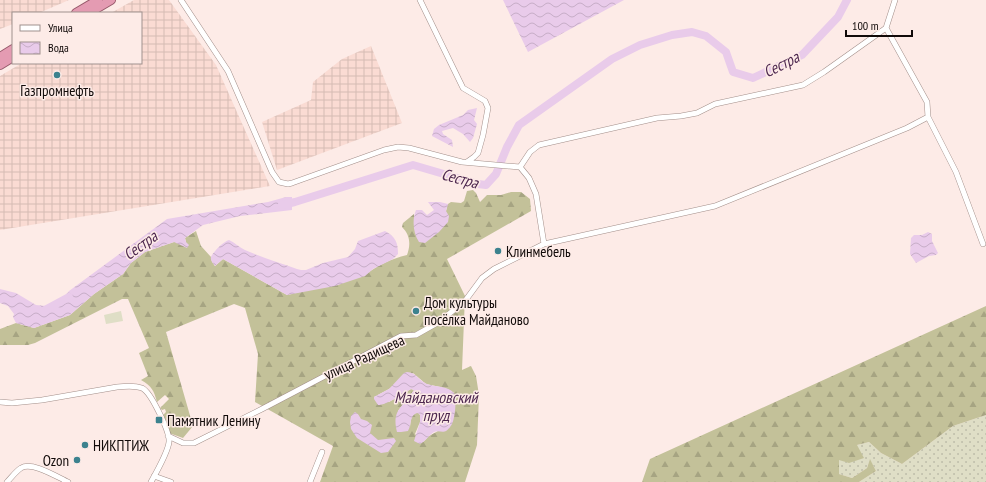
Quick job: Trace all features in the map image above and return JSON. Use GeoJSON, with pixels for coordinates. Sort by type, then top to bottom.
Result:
{"type":"FeatureCollection","features":[{"type":"Feature","properties":{"kind":"highway"},"geometry":{"type":"LineString","coordinates":[[78,12],[98,0]]}},
{"type":"Feature","properties":{"kind":"highway"},"geometry":{"type":"LineString","coordinates":[[91,12],[111,0]]}},
{"type":"Feature","properties":{"kind":"highway"},"geometry":{"type":"LineString","coordinates":[[0,56],[12,50]]}},
{"type":"Feature","properties":{"kind":"highway"},"geometry":{"type":"LineString","coordinates":[[0,65],[12,58]]}},
{"type":"Feature","properties":{"kind":"street"},"geometry":{"type":"LineString","coordinates":[[181,0],[228,71],[272,172],[279,182],[288,184],[292,183],[384,150],[398,147],[409,148],[462,162],[520,166],[529,178],[536,194],[544,244]]}},
{"type":"Feature","properties":{"kind":"street"},"geometry":{"type":"LineString","coordinates":[[420,0],[463,88],[485,101],[488,108],[478,153],[469,162]]}},
{"type":"Feature","properties":{"kind":"street"},"geometry":{"type":"LineString","coordinates":[[520,166],[530,152],[539,145],[657,118],[697,113],[715,104],[803,85],[886,28],[895,0]]}},
{"type":"Feature","properties":{"kind":"street"},"geometry":{"type":"LineString","coordinates":[[886,28],[927,102],[928,117],[956,172],[983,244]]}},
{"type":"Feature","properties":{"kind":"street","name":"улица Радищева"},"geometry":{"type":"LineString","coordinates":[[168,436],[183,443],[194,443],[400,336],[416,335],[439,322],[466,301],[482,278],[494,269],[544,244],[715,206],[907,128],[928,117]]}},
{"type":"Feature","properties":{"kind":"street"},"geometry":{"type":"LineString","coordinates":[[0,402],[12,403],[42,400],[127,386],[142,388],[147,392],[157,409],[167,429],[169,442],[151,482]]}},
{"type":"Feature","properties":{"kind":"street"},"geometry":{"type":"LineString","coordinates":[[310,482],[322,452]]}},
{"type":"Feature","properties":{"kind":"street"},"geometry":{"type":"LineString","coordinates":[[7,482],[20,468],[28,466],[37,467],[68,482]]}},
{"type":"Feature","properties":{"kind":"street"},"geometry":{"type":"LineString","coordinates":[[154,476],[171,482]]}},
{"type":"Feature","properties":{"kind":"shaded area"},"geometry":{"type":"Polygon","coordinates":[[[0,0],[69,0],[41,12],[12,12],[12,24],[0,29],[0,0]]]}},
{"type":"Feature","properties":{"kind":"shaded area"},"geometry":{"type":"Polygon","coordinates":[[[134,0],[169,0],[216,65],[270,186],[0,230],[0,76],[20,64],[142,64],[142,12],[113,12],[134,0]]]}},
{"type":"Feature","properties":{"kind":"shaded area"},"geometry":{"type":"Polygon","coordinates":[[[371,46],[402,123],[277,170],[262,122],[311,100],[313,82],[342,59],[371,46]]]}},
{"type":"Feature","properties":{"kind":"green space"},"geometry":{"type":"Polygon","coordinates":[[[473,190],[480,202],[487,195],[501,195],[511,192],[521,192],[530,199],[531,211],[447,259],[465,296],[462,370],[471,366],[476,376],[479,395],[477,445],[465,482],[320,482],[333,446],[255,402],[258,354],[245,308],[234,304],[166,332],[193,426],[183,438],[169,433],[163,415],[166,412],[165,409],[162,410],[160,408],[169,399],[165,395],[157,402],[152,389],[148,384],[141,380],[148,376],[139,353],[149,348],[128,299],[122,299],[35,343],[28,345],[0,345],[0,329],[16,323],[34,328],[70,315],[94,294],[123,274],[131,263],[145,252],[174,242],[186,242],[185,238],[196,231],[201,246],[211,257],[215,266],[223,259],[287,295],[364,276],[384,263],[407,255],[409,240],[407,233],[402,227],[403,223],[414,214],[414,229],[446,211],[448,204],[451,202],[461,203],[464,201],[467,191],[473,190]],[[413,373],[374,397],[389,402],[411,389],[414,390],[398,411],[410,427],[411,418],[413,415],[417,412],[420,415],[420,422],[415,434],[423,442],[429,436],[438,431],[454,393],[445,388],[426,384],[413,373]]]}},
{"type":"Feature","properties":{"kind":"green space"},"geometry":{"type":"Polygon","coordinates":[[[986,306],[986,415],[953,426],[902,464],[881,453],[869,442],[857,445],[864,458],[849,463],[839,460],[839,474],[852,478],[867,468],[870,459],[876,471],[859,482],[642,482],[650,459],[986,306]]]}},
{"type":"Feature","properties":{"kind":"green space"},"geometry":{"type":"Polygon","coordinates":[[[121,311],[123,321],[106,324],[104,315],[121,311]]]}},
{"type":"Feature","properties":{"kind":"green space"},"geometry":{"type":"Polygon","coordinates":[[[986,415],[986,482],[859,482],[876,471],[870,460],[867,468],[852,478],[839,474],[839,460],[857,445],[869,442],[881,453],[902,464],[953,426],[986,415]]]}},
{"type":"Feature","properties":{"kind":"water"},"geometry":{"type":"Polygon","coordinates":[[[503,0],[624,0],[528,52],[503,0]]]}},
{"type":"Feature","properties":{"kind":"water"},"geometry":{"type":"Polygon","coordinates":[[[477,108],[474,120],[477,124],[473,138],[470,142],[463,134],[453,128],[442,131],[443,134],[452,140],[453,147],[432,136],[434,129],[439,125],[463,115],[468,110],[477,108]]]}},
{"type":"Feature","properties":{"kind":"water"},"geometry":{"type":"Polygon","coordinates":[[[286,197],[292,197],[292,210],[240,216],[203,225],[185,238],[189,245],[187,248],[174,242],[145,252],[131,263],[123,274],[94,294],[70,315],[34,328],[16,323],[13,317],[14,314],[8,306],[0,303],[0,289],[16,293],[36,305],[56,307],[69,291],[167,219],[268,202],[286,197]]]}},
{"type":"Feature","properties":{"kind":"water"},"geometry":{"type":"Polygon","coordinates":[[[428,202],[448,204],[446,211],[449,216],[448,222],[439,232],[425,243],[419,242],[414,231],[414,222],[416,210],[422,210],[427,215],[434,210],[428,202]]]}},
{"type":"Feature","properties":{"kind":"water"},"geometry":{"type":"Polygon","coordinates":[[[385,231],[394,238],[397,243],[398,254],[393,259],[373,269],[365,276],[335,286],[287,295],[223,259],[215,266],[211,259],[216,250],[224,242],[229,240],[245,250],[257,255],[297,269],[306,270],[323,263],[348,257],[355,249],[358,241],[385,231]]]}},
{"type":"Feature","properties":{"kind":"water"},"geometry":{"type":"Polygon","coordinates":[[[928,232],[932,234],[932,241],[938,253],[916,263],[910,254],[911,238],[914,235],[922,235],[928,232]]]}},
{"type":"Feature","properties":{"kind":"water","name":"Майдановский пруд"},"geometry":{"type":"Polygon","coordinates":[[[404,373],[413,373],[427,384],[448,389],[454,393],[455,396],[455,413],[452,424],[448,430],[445,432],[434,432],[420,444],[414,441],[420,422],[420,414],[414,414],[408,431],[397,432],[396,424],[397,413],[414,390],[411,389],[382,405],[378,405],[374,399],[374,397],[389,389],[404,373]]]}},
{"type":"Feature","properties":{"kind":"water","name":"Майдановский пруд"},"geometry":{"type":"Polygon","coordinates":[[[355,412],[361,419],[372,425],[370,433],[378,440],[394,438],[396,441],[388,452],[381,453],[357,438],[351,429],[350,422],[351,416],[355,412]]]}},
{"type":"Feature","properties":{"kind":"waterway","name":"Сестра"},"geometry":{"type":"LineString","coordinates":[[282,205],[413,165],[486,185],[496,174],[507,147],[519,125],[612,59],[640,45],[672,35],[692,32],[706,36],[726,52],[733,72],[753,78],[802,55],[838,17],[847,0]]}},
{"type":"Feature","properties":{"kind":"waterway","name":"Сестра"},"geometry":{"type":"LineString","coordinates":[[43,311],[69,297]]}},
{"type":"Feature","properties":{"kind":"place","name":"Газпромнефть"},"geometry":{"type":"Point","coordinates":[57,75]}},
{"type":"Feature","properties":{"kind":"place","name":"Клинмебель"},"geometry":{"type":"Point","coordinates":[498,251]}},
{"type":"Feature","properties":{"kind":"place","name":"Дом культуры посёлка Майданово"},"geometry":{"type":"Point","coordinates":[416,311]}},
{"type":"Feature","properties":{"kind":"place","name":"Памятник Ленину"},"geometry":{"type":"Point","coordinates":[159,420]}},
{"type":"Feature","properties":{"kind":"place","name":"НИКПТИЖ"},"geometry":{"type":"Point","coordinates":[85,445]}},
{"type":"Feature","properties":{"kind":"place","name":"Ozon"},"geometry":{"type":"Point","coordinates":[77,460]}}]}
